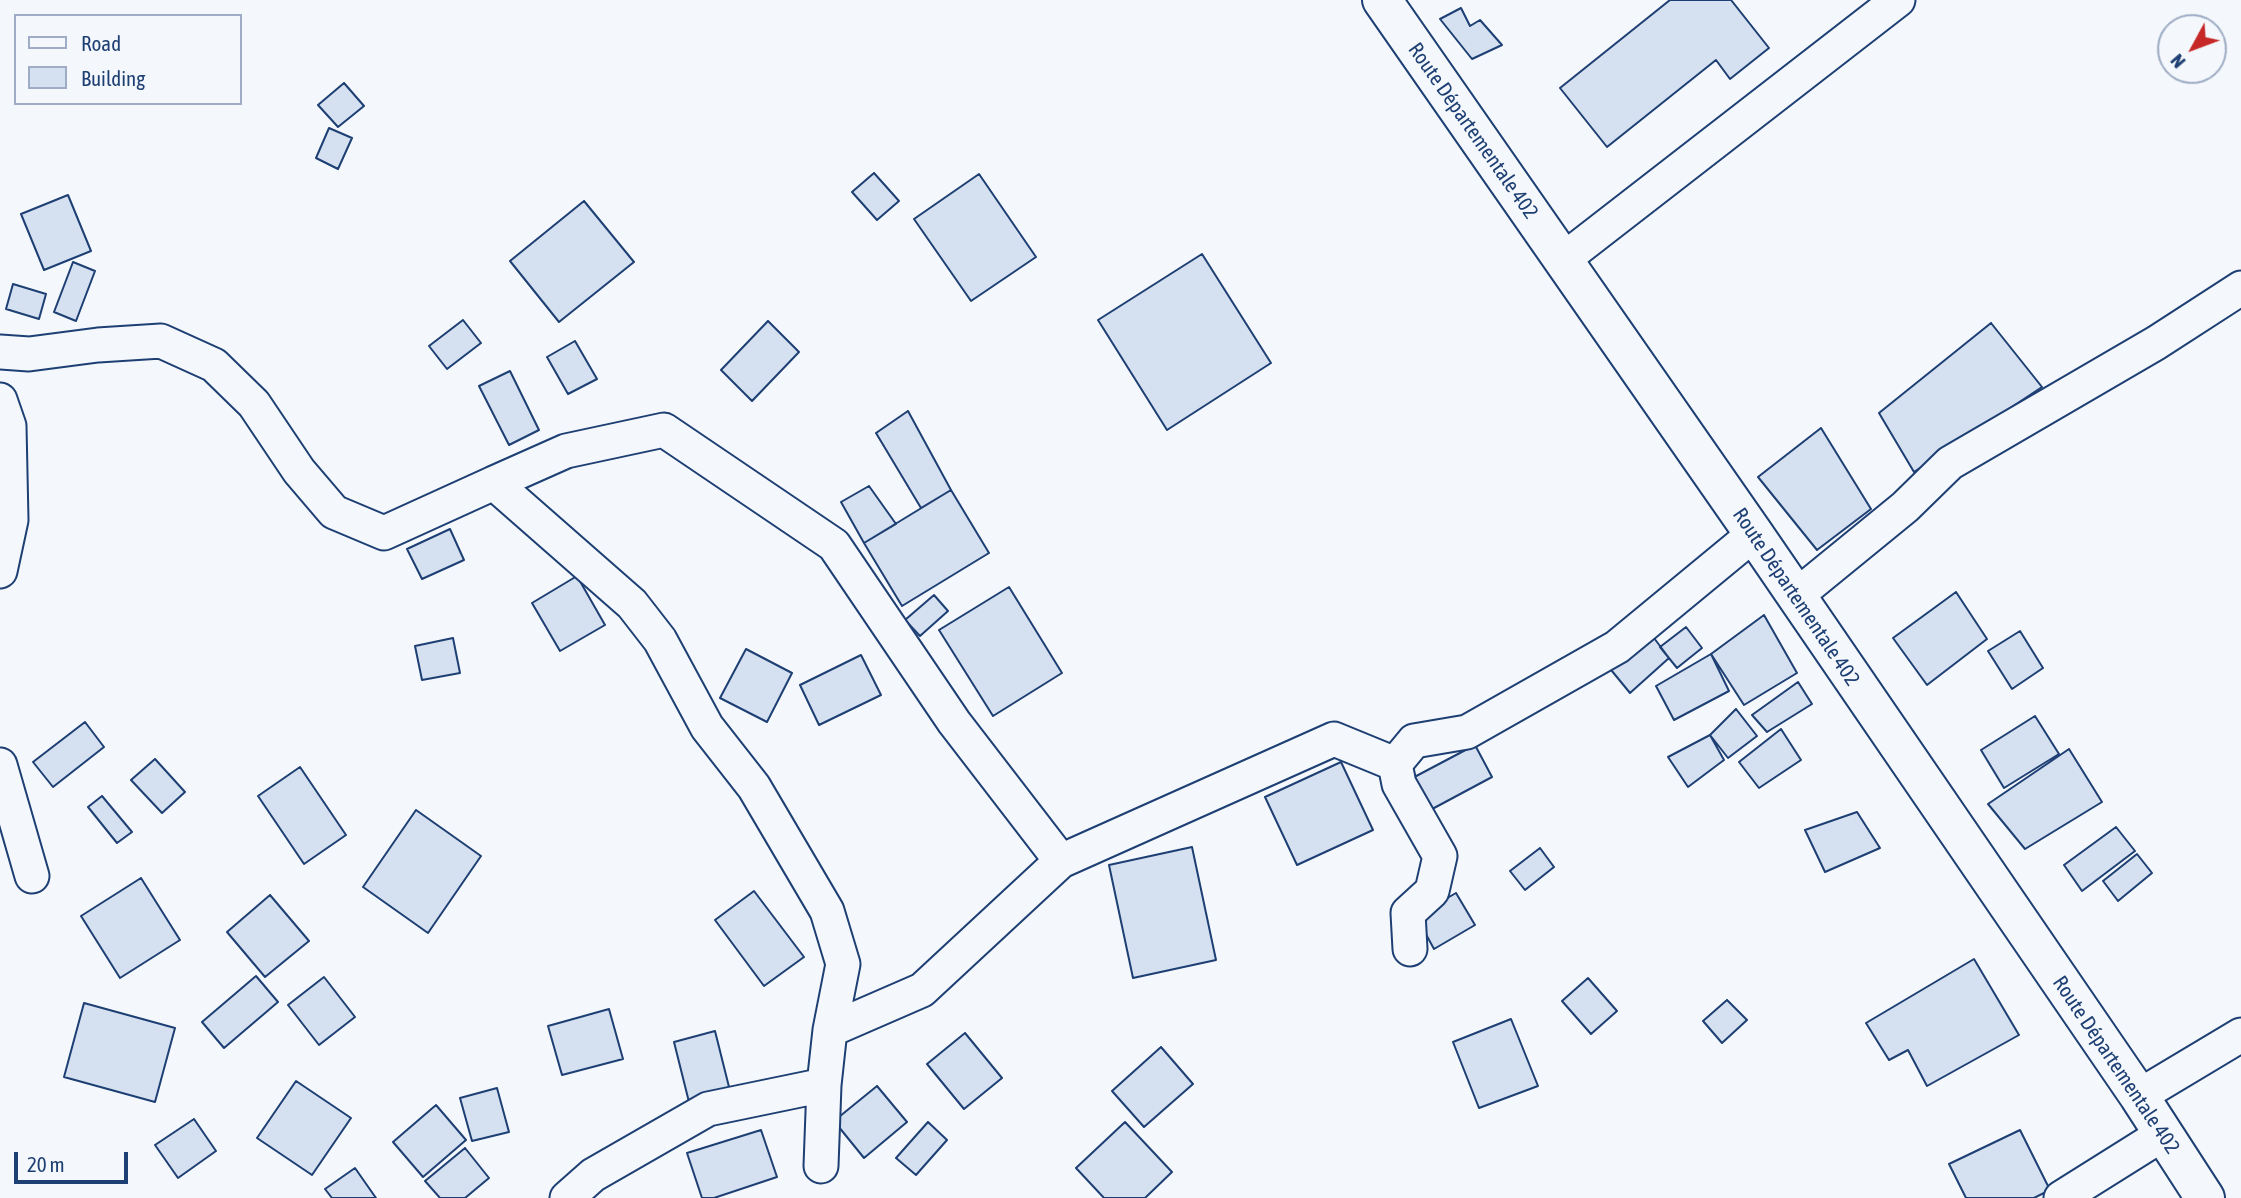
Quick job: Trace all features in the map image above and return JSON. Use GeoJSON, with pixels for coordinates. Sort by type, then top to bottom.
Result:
{"type":"FeatureCollection","features":[{"type":"Feature","properties":{"kind":"main road","name":"Route Départementale 402"},"geometry":{"type":"LineString","coordinates":[[1382,0],[1754,534],[2139,1096],[2205,1198]]}},
{"type":"Feature","properties":{"kind":"street"},"geometry":{"type":"LineString","coordinates":[[1564,259],[1898,0]]}},
{"type":"Feature","properties":{"kind":"street"},"geometry":{"type":"LineString","coordinates":[[1796,596],[1905,507],[1950,463],[2156,343],[2241,288]]}},
{"type":"Feature","properties":{"kind":"street"},"geometry":{"type":"LineString","coordinates":[[0,352],[29,354],[98,345],[161,341],[214,365],[254,404],[299,471],[334,512],[384,533],[566,450],[664,430],[834,545],[954,722],[1061,861]]}},
{"type":"Feature","properties":{"kind":"street"},"geometry":{"type":"LineString","coordinates":[[0,400],[9,426],[11,520],[0,571]]}},
{"type":"Feature","properties":{"kind":"street"},"geometry":{"type":"LineString","coordinates":[[494,484],[632,604],[660,640],[707,727],[754,787],[827,911],[843,964],[830,1030],[824,1085],[821,1166]]}},
{"type":"Feature","properties":{"kind":"street"},"geometry":{"type":"LineString","coordinates":[[1410,949],[1408,913],[1432,891],[1440,856],[1399,784],[1395,764],[1413,741],[1467,732],[1617,647],[1754,534]]}},
{"type":"Feature","properties":{"kind":"street"},"geometry":{"type":"LineString","coordinates":[[830,1030],[922,990],[1061,861],[1334,739],[1395,764]]}},
{"type":"Feature","properties":{"kind":"street"},"geometry":{"type":"LineString","coordinates":[[0,765],[32,876]]}},
{"type":"Feature","properties":{"kind":"street"},"geometry":{"type":"LineString","coordinates":[[2139,1096],[2241,1035]]}},
{"type":"Feature","properties":{"kind":"street"},"geometry":{"type":"LineString","coordinates":[[567,1198],[593,1175],[708,1109],[824,1085]]}},
{"type":"Feature","properties":{"kind":"street"},"geometry":{"type":"LineString","coordinates":[[2061,1198],[2163,1134]]}},
{"type":"Feature","properties":{"kind":"building"},"geometry":{"type":"Polygon","coordinates":[[[1670,0],[1731,0],[1769,48],[1730,79],[1716,60],[1607,147],[1560,88],[1670,0]]]}},
{"type":"Feature","properties":{"kind":"building"},"geometry":{"type":"Polygon","coordinates":[[[1461,8],[1470,26],[1480,20],[1502,45],[1472,59],[1440,19],[1461,8]]]}},
{"type":"Feature","properties":{"kind":"building"},"geometry":{"type":"Polygon","coordinates":[[[344,83],[364,106],[338,127],[318,105],[344,83]]]}},
{"type":"Feature","properties":{"kind":"building"},"geometry":{"type":"Polygon","coordinates":[[[329,128],[352,138],[338,169],[316,158],[329,128]]]}},
{"type":"Feature","properties":{"kind":"building"},"geometry":{"type":"Polygon","coordinates":[[[874,173],[899,201],[877,220],[852,192],[874,173]]]}},
{"type":"Feature","properties":{"kind":"building"},"geometry":{"type":"Polygon","coordinates":[[[979,174],[1036,257],[971,301],[914,219],[979,174]]]}},
{"type":"Feature","properties":{"kind":"building"},"geometry":{"type":"Polygon","coordinates":[[[68,195],[91,251],[44,270],[21,214],[68,195]]]}},
{"type":"Feature","properties":{"kind":"building"},"geometry":{"type":"Polygon","coordinates":[[[584,201],[634,262],[559,322],[510,261],[584,201]]]}},
{"type":"Feature","properties":{"kind":"building"},"geometry":{"type":"Polygon","coordinates":[[[1202,254],[1271,363],[1167,430],[1098,320],[1202,254]]]}},
{"type":"Feature","properties":{"kind":"building"},"geometry":{"type":"Polygon","coordinates":[[[73,262],[95,271],[76,321],[54,312],[73,262]]]}},
{"type":"Feature","properties":{"kind":"building"},"geometry":{"type":"Polygon","coordinates":[[[13,284],[46,294],[39,319],[6,309],[13,284]]]}},
{"type":"Feature","properties":{"kind":"building"},"geometry":{"type":"Polygon","coordinates":[[[463,320],[481,343],[447,369],[429,346],[463,320]]]}},
{"type":"Feature","properties":{"kind":"building"},"geometry":{"type":"Polygon","coordinates":[[[768,321],[799,352],[752,401],[721,370],[768,321]]]}},
{"type":"Feature","properties":{"kind":"building"},"geometry":{"type":"Polygon","coordinates":[[[1991,323],[2042,387],[1914,472],[1879,413],[1991,323]]]}},
{"type":"Feature","properties":{"kind":"building"},"geometry":{"type":"Polygon","coordinates":[[[575,341],[597,379],[568,394],[547,357],[575,341]]]}},
{"type":"Feature","properties":{"kind":"building"},"geometry":{"type":"Polygon","coordinates":[[[510,371],[539,430],[509,445],[479,386],[510,371]]]}},
{"type":"Feature","properties":{"kind":"building"},"geometry":{"type":"Polygon","coordinates":[[[908,411],[951,490],[921,508],[876,433],[908,411]]]}},
{"type":"Feature","properties":{"kind":"building"},"geometry":{"type":"Polygon","coordinates":[[[1821,428],[1871,509],[1817,550],[1758,477],[1821,428]]]}},
{"type":"Feature","properties":{"kind":"building"},"geometry":{"type":"Polygon","coordinates":[[[869,486],[896,524],[864,543],[841,502],[869,486]]]}},
{"type":"Feature","properties":{"kind":"building"},"geometry":{"type":"Polygon","coordinates":[[[951,490],[989,553],[902,606],[864,543],[951,490]]]}},
{"type":"Feature","properties":{"kind":"building"},"geometry":{"type":"Polygon","coordinates":[[[450,529],[464,560],[422,579],[407,549],[450,529]]]}},
{"type":"Feature","properties":{"kind":"building"},"geometry":{"type":"Polygon","coordinates":[[[577,576],[605,625],[560,651],[532,603],[577,576]]]}},
{"type":"Feature","properties":{"kind":"building"},"geometry":{"type":"Polygon","coordinates":[[[1009,587],[1062,673],[993,716],[939,630],[1009,587]]]}},
{"type":"Feature","properties":{"kind":"building"},"geometry":{"type":"Polygon","coordinates":[[[1956,592],[1987,639],[1927,685],[1893,638],[1956,592]]]}},
{"type":"Feature","properties":{"kind":"building"},"geometry":{"type":"Polygon","coordinates":[[[934,595],[948,611],[920,636],[905,620],[934,595]]]}},
{"type":"Feature","properties":{"kind":"building"},"geometry":{"type":"Polygon","coordinates":[[[1764,615],[1797,673],[1744,705],[1711,654],[1764,615]]]}},
{"type":"Feature","properties":{"kind":"building"},"geometry":{"type":"Polygon","coordinates":[[[1686,627],[1702,648],[1677,668],[1660,647],[1686,627]]]}},
{"type":"Feature","properties":{"kind":"building"},"geometry":{"type":"Polygon","coordinates":[[[1648,630],[1669,658],[1630,693],[1607,665],[1648,630]]]}},
{"type":"Feature","properties":{"kind":"building"},"geometry":{"type":"Polygon","coordinates":[[[2020,631],[2043,668],[2012,689],[1988,651],[2020,631]]]}},
{"type":"Feature","properties":{"kind":"building"},"geometry":{"type":"Polygon","coordinates":[[[453,638],[460,673],[422,680],[415,646],[453,638]]]}},
{"type":"Feature","properties":{"kind":"building"},"geometry":{"type":"Polygon","coordinates":[[[746,649],[792,673],[767,722],[720,698],[746,649]]]}},
{"type":"Feature","properties":{"kind":"building"},"geometry":{"type":"Polygon","coordinates":[[[1711,654],[1729,691],[1674,720],[1656,686],[1711,654]]]}},
{"type":"Feature","properties":{"kind":"building"},"geometry":{"type":"Polygon","coordinates":[[[861,655],[881,695],[819,725],[800,685],[861,655]]]}},
{"type":"Feature","properties":{"kind":"building"},"geometry":{"type":"Polygon","coordinates":[[[1798,682],[1812,704],[1767,732],[1752,715],[1798,682]]]}},
{"type":"Feature","properties":{"kind":"building"},"geometry":{"type":"Polygon","coordinates":[[[1736,709],[1757,736],[1728,758],[1710,735],[1736,709]]]}},
{"type":"Feature","properties":{"kind":"building"},"geometry":{"type":"Polygon","coordinates":[[[2035,716],[2059,754],[2004,788],[1981,750],[2035,716]]]}},
{"type":"Feature","properties":{"kind":"building"},"geometry":{"type":"Polygon","coordinates":[[[85,722],[104,747],[53,787],[33,762],[85,722]]]}},
{"type":"Feature","properties":{"kind":"building"},"geometry":{"type":"Polygon","coordinates":[[[1781,729],[1801,760],[1759,788],[1739,762],[1781,729]]]}},
{"type":"Feature","properties":{"kind":"building"},"geometry":{"type":"Polygon","coordinates":[[[1710,735],[1724,760],[1688,787],[1668,757],[1710,735]]]}},
{"type":"Feature","properties":{"kind":"building"},"geometry":{"type":"Polygon","coordinates":[[[1475,745],[1492,777],[1421,815],[1403,783],[1475,745]]]}},
{"type":"Feature","properties":{"kind":"building"},"geometry":{"type":"Polygon","coordinates":[[[2069,749],[2102,802],[2025,849],[1988,804],[2069,749]]]}},
{"type":"Feature","properties":{"kind":"building"},"geometry":{"type":"Polygon","coordinates":[[[155,759],[185,792],[162,813],[131,780],[155,759]]]}},
{"type":"Feature","properties":{"kind":"building"},"geometry":{"type":"Polygon","coordinates":[[[1341,762],[1373,830],[1297,865],[1265,797],[1341,762]]]}},
{"type":"Feature","properties":{"kind":"building"},"geometry":{"type":"Polygon","coordinates":[[[300,767],[346,835],[304,864],[258,796],[300,767]]]}},
{"type":"Feature","properties":{"kind":"building"},"geometry":{"type":"Polygon","coordinates":[[[102,796],[132,832],[117,843],[88,807],[102,796]]]}},
{"type":"Feature","properties":{"kind":"building"},"geometry":{"type":"Polygon","coordinates":[[[416,810],[481,856],[428,933],[363,887],[416,810]]]}},
{"type":"Feature","properties":{"kind":"building"},"geometry":{"type":"Polygon","coordinates":[[[1857,812],[1880,848],[1825,872],[1805,830],[1857,812]]]}},
{"type":"Feature","properties":{"kind":"building"},"geometry":{"type":"Polygon","coordinates":[[[2116,827],[2135,851],[2082,891],[2064,865],[2116,827]]]}},
{"type":"Feature","properties":{"kind":"building"},"geometry":{"type":"Polygon","coordinates":[[[1192,847],[1216,960],[1133,978],[1109,865],[1192,847]]]}},
{"type":"Feature","properties":{"kind":"building"},"geometry":{"type":"Polygon","coordinates":[[[1540,848],[1554,867],[1525,890],[1510,871],[1540,848]]]}},
{"type":"Feature","properties":{"kind":"building"},"geometry":{"type":"Polygon","coordinates":[[[2137,854],[2152,873],[2118,901],[2103,881],[2137,854]]]}},
{"type":"Feature","properties":{"kind":"building"},"geometry":{"type":"Polygon","coordinates":[[[141,878],[180,940],[120,978],[81,916],[141,878]]]}},
{"type":"Feature","properties":{"kind":"building"},"geometry":{"type":"Polygon","coordinates":[[[754,891],[804,957],[764,986],[715,920],[754,891]]]}},
{"type":"Feature","properties":{"kind":"building"},"geometry":{"type":"Polygon","coordinates":[[[1456,893],[1475,925],[1434,949],[1416,916],[1456,893]]]}},
{"type":"Feature","properties":{"kind":"building"},"geometry":{"type":"Polygon","coordinates":[[[270,895],[309,941],[265,977],[227,932],[270,895]]]}},
{"type":"Feature","properties":{"kind":"building"},"geometry":{"type":"Polygon","coordinates":[[[1974,959],[2019,1035],[1927,1086],[1908,1050],[1889,1060],[1866,1023],[1974,959]]]}},
{"type":"Feature","properties":{"kind":"building"},"geometry":{"type":"Polygon","coordinates":[[[256,976],[278,1002],[224,1048],[202,1022],[256,976]]]}},
{"type":"Feature","properties":{"kind":"building"},"geometry":{"type":"Polygon","coordinates":[[[324,977],[355,1017],[319,1045],[288,1005],[324,977]]]}},
{"type":"Feature","properties":{"kind":"building"},"geometry":{"type":"Polygon","coordinates":[[[1588,978],[1617,1011],[1591,1034],[1562,1001],[1588,978]]]}},
{"type":"Feature","properties":{"kind":"building"},"geometry":{"type":"Polygon","coordinates":[[[1727,1000],[1747,1020],[1722,1043],[1703,1021],[1727,1000]]]}},
{"type":"Feature","properties":{"kind":"building"},"geometry":{"type":"Polygon","coordinates":[[[84,1003],[175,1028],[155,1102],[64,1077],[84,1003]]]}},
{"type":"Feature","properties":{"kind":"building"},"geometry":{"type":"Polygon","coordinates":[[[609,1009],[623,1059],[562,1075],[548,1026],[609,1009]]]}},
{"type":"Feature","properties":{"kind":"building"},"geometry":{"type":"Polygon","coordinates":[[[1511,1019],[1538,1086],[1479,1108],[1453,1042],[1511,1019]]]}},
{"type":"Feature","properties":{"kind":"building"},"geometry":{"type":"Polygon","coordinates":[[[715,1031],[730,1091],[689,1102],[674,1042],[715,1031]]]}},
{"type":"Feature","properties":{"kind":"building"},"geometry":{"type":"Polygon","coordinates":[[[965,1033],[1002,1078],[964,1109],[927,1064],[965,1033]]]}},
{"type":"Feature","properties":{"kind":"building"},"geometry":{"type":"Polygon","coordinates":[[[1161,1047],[1193,1084],[1144,1127],[1112,1091],[1161,1047]]]}},
{"type":"Feature","properties":{"kind":"building"},"geometry":{"type":"Polygon","coordinates":[[[296,1081],[351,1118],[312,1175],[257,1138],[296,1081]]]}},
{"type":"Feature","properties":{"kind":"building"},"geometry":{"type":"Polygon","coordinates":[[[877,1086],[907,1122],[864,1158],[834,1121],[877,1086]]]}},
{"type":"Feature","properties":{"kind":"building"},"geometry":{"type":"Polygon","coordinates":[[[497,1088],[509,1132],[472,1141],[460,1098],[497,1088]]]}},
{"type":"Feature","properties":{"kind":"building"},"geometry":{"type":"Polygon","coordinates":[[[436,1105],[466,1140],[423,1177],[393,1142],[436,1105]]]}},
{"type":"Feature","properties":{"kind":"building"},"geometry":{"type":"Polygon","coordinates":[[[194,1119],[216,1151],[178,1178],[155,1145],[194,1119]]]}},
{"type":"Feature","properties":{"kind":"building"},"geometry":{"type":"Polygon","coordinates":[[[928,1122],[947,1140],[916,1175],[896,1158],[928,1122]]]}},
{"type":"Feature","properties":{"kind":"building"},"geometry":{"type":"Polygon","coordinates":[[[1125,1122],[1172,1172],[1145,1198],[1104,1198],[1076,1168],[1125,1122]]]}},
{"type":"Feature","properties":{"kind":"building"},"geometry":{"type":"Polygon","coordinates":[[[761,1130],[777,1177],[714,1198],[702,1198],[687,1153],[761,1130]]]}},
{"type":"Feature","properties":{"kind":"building"},"geometry":{"type":"Polygon","coordinates":[[[2020,1130],[2050,1190],[2034,1198],[1966,1198],[1949,1164],[2020,1130]]]}},
{"type":"Feature","properties":{"kind":"building"},"geometry":{"type":"Polygon","coordinates":[[[465,1148],[489,1178],[465,1198],[440,1198],[425,1181],[465,1148]]]}},
{"type":"Feature","properties":{"kind":"building"},"geometry":{"type":"Polygon","coordinates":[[[355,1168],[376,1198],[332,1198],[325,1189],[355,1168]]]}}]}
